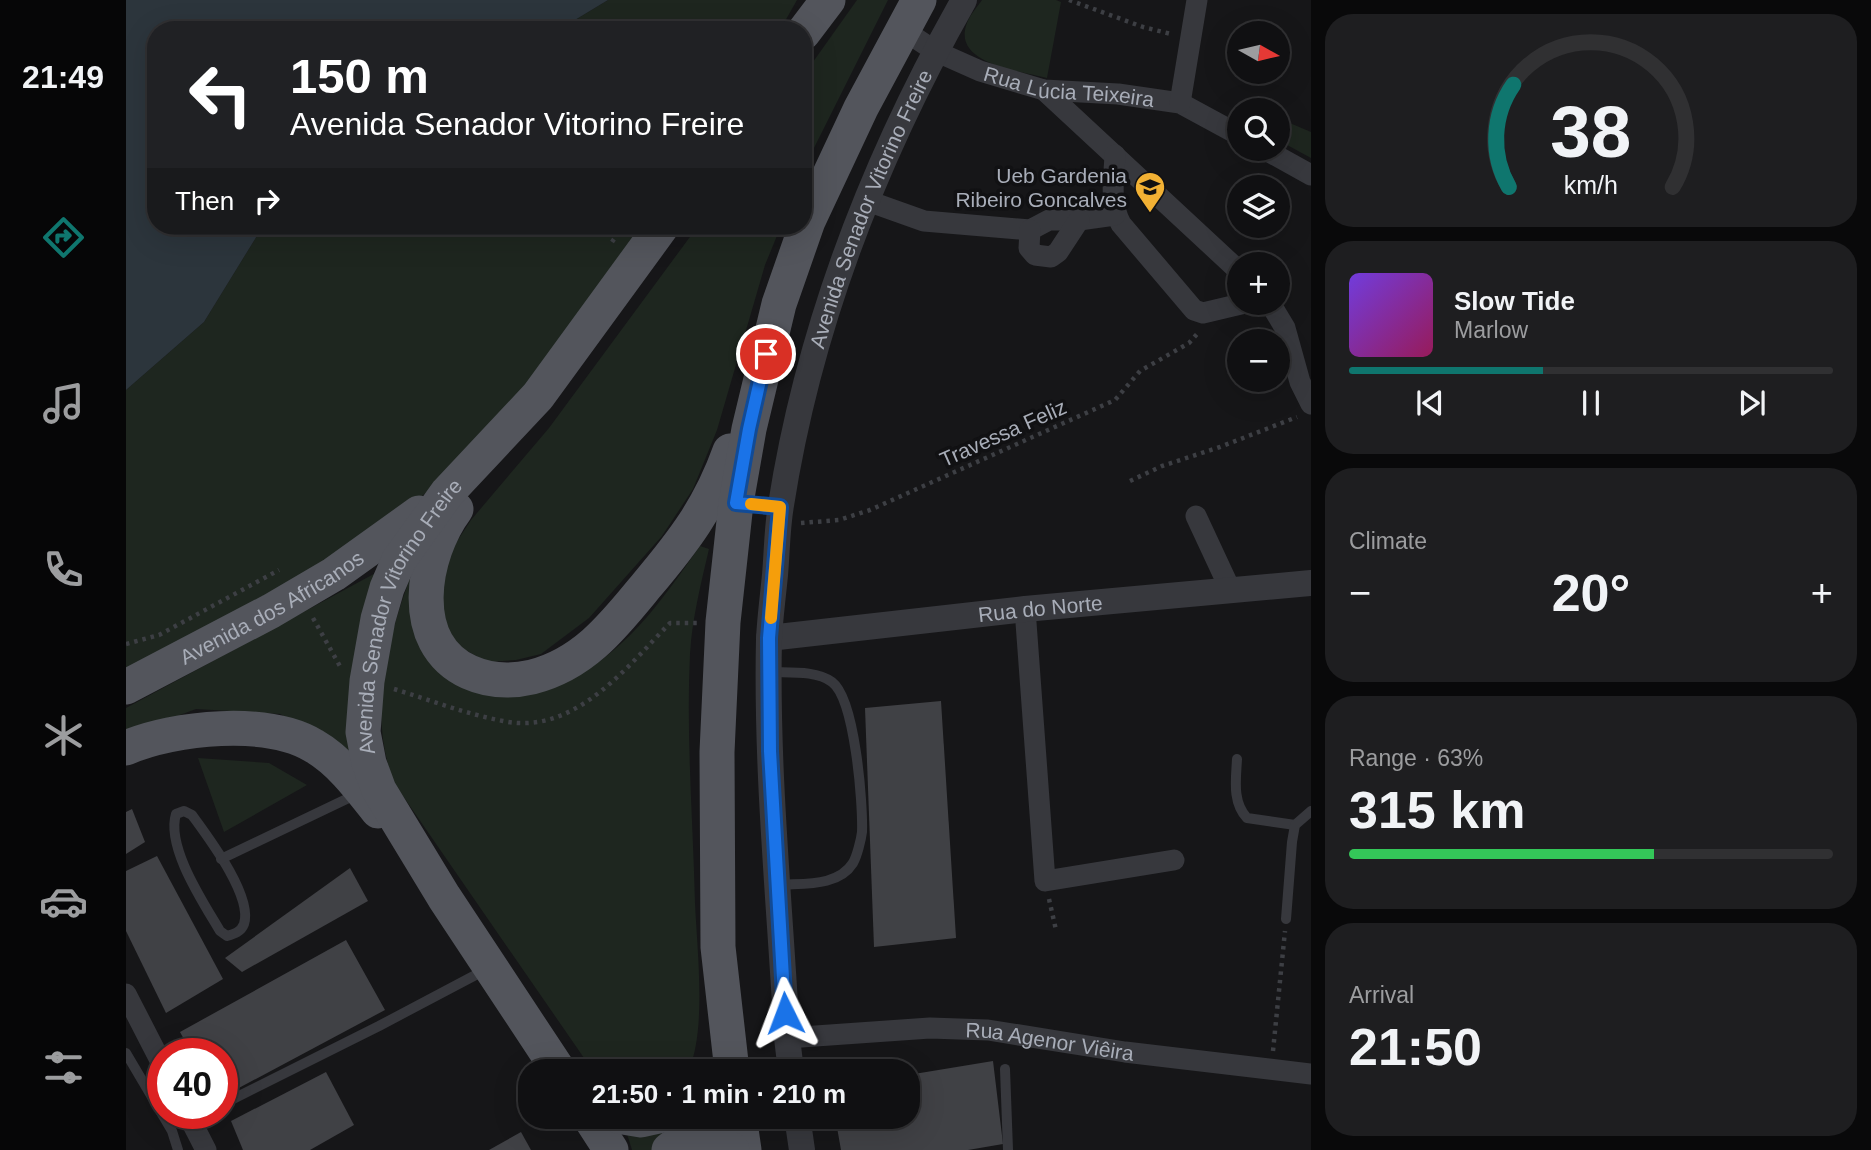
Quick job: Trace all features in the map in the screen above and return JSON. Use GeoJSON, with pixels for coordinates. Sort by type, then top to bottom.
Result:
{"type":"FeatureCollection","features":[{"type":"Feature","properties":{"kind":"main road"},"geometry":{"type":"LineString","coordinates":[[812,21],[828,0]]}},
{"type":"Feature","properties":{"kind":"main road","name":"Avenida Senador Vitorino Freire"},"geometry":{"type":"LineString","coordinates":[[812,212],[861,108],[911,14]]}},
{"type":"Feature","properties":{"kind":"main road","name":"Avenida Senador Vitorino Freire"},"geometry":{"type":"LineString","coordinates":[[551,1059],[386,804],[373,776],[363,732],[367,681],[377,619],[395,569],[415,534],[447,493],[538,396],[655,235]]}},
{"type":"Feature","properties":{"kind":"main road","name":"Avenida Senador Vitorino Freire"},"geometry":{"type":"LineString","coordinates":[[731,1059],[718,947],[717,752],[723,622],[736,503],[749,429],[779,304],[803,235]]}},
{"type":"Feature","properties":{"kind":"main road"},"geometry":{"type":"LineString","coordinates":[[538,396],[450,517],[436,547],[427,577],[429,622],[440,649],[462,669],[478,676],[495,679],[531,677],[557,668],[577,657],[611,628],[685,539],[701,517],[723,472],[779,304]]}},
{"type":"Feature","properties":{"kind":"main road","name":"Avenida dos Africanos"},"geometry":{"type":"LineString","coordinates":[[126,687],[271,611],[334,574],[447,493]]}},
{"type":"Feature","properties":{"kind":"main road"},"geometry":{"type":"LineString","coordinates":[[126,748],[166,734],[225,728],[285,735],[316,746],[331,758],[362,792],[444,897]]}},
{"type":"Feature","properties":{"kind":"main road"},"geometry":{"type":"LineString","coordinates":[[710,1059],[718,1022],[718,947]]}},
{"type":"Feature","properties":{"kind":"main road"},"geometry":{"type":"LineString","coordinates":[[597,1129],[611,1150]]}},
{"type":"Feature","properties":{"kind":"main road"},"geometry":{"type":"LineString","coordinates":[[741,1129],[744,1150]]}},
{"type":"Feature","properties":{"kind":"main road"},"geometry":{"type":"LineString","coordinates":[[669,1150],[684,1141],[710,1139],[732,1150]]}},
{"type":"Feature","properties":{"kind":"street","name":"Avenida Senador Vitorino Freire"},"geometry":{"type":"LineString","coordinates":[[790,1059],[770,751],[769,638],[780,516],[792,445],[817,343],[847,245],[881,162],[935,51],[964,0]]}},
{"type":"Feature","properties":{"kind":"street"},"geometry":{"type":"LineString","coordinates":[[1180,103],[1197,0]]}},
{"type":"Feature","properties":{"kind":"street","name":"Rua Lúcia Teixeira"},"geometry":{"type":"LineString","coordinates":[[911,14],[935,51],[980,71],[1044,90],[1118,94],[1180,103],[1227,128]]}},
{"type":"Feature","properties":{"kind":"street"},"geometry":{"type":"LineString","coordinates":[[1044,90],[1227,260]]}},
{"type":"Feature","properties":{"kind":"street"},"geometry":{"type":"LineString","coordinates":[[1115,155],[1112,206],[1121,225],[1194,310],[1203,313],[1227,307]]}},
{"type":"Feature","properties":{"kind":"street"},"geometry":{"type":"LineString","coordinates":[[1286,161],[1311,175]]}},
{"type":"Feature","properties":{"kind":"street"},"geometry":{"type":"LineString","coordinates":[[865,200],[924,221],[1030,230],[1049,220],[1079,220],[1115,215]]}},
{"type":"Feature","properties":{"kind":"street"},"geometry":{"type":"LineString","coordinates":[[1030,230],[1029,248],[1035,255],[1051,257],[1058,252],[1079,220]]}},
{"type":"Feature","properties":{"kind":"street"},"geometry":{"type":"LineString","coordinates":[[1278,315],[1286,328],[1304,410]]}},
{"type":"Feature","properties":{"kind":"street"},"geometry":{"type":"LineString","coordinates":[[736,503],[780,516]]}},
{"type":"Feature","properties":{"kind":"street"},"geometry":{"type":"LineString","coordinates":[[1196,516],[1230,589]]}},
{"type":"Feature","properties":{"kind":"street","name":"Rua do Norte"},"geometry":{"type":"LineString","coordinates":[[769,638],[1025,609],[1311,583]]}},
{"type":"Feature","properties":{"kind":"street"},"geometry":{"type":"LineString","coordinates":[[1025,609],[1045,881],[1174,860]]}},
{"type":"Feature","properties":{"kind":"street"},"geometry":{"type":"LineString","coordinates":[[126,994],[149,1038]]}},
{"type":"Feature","properties":{"kind":"street","name":"Rua Agenor Viêira"},"geometry":{"type":"LineString","coordinates":[[787,1038],[930,1028],[988,1030],[1125,1052],[1311,1074]]}},
{"type":"Feature","properties":{"kind":"street"},"geometry":{"type":"LineString","coordinates":[[195,1129],[206,1150]]}},
{"type":"Feature","properties":{"kind":"street"},"geometry":{"type":"LineString","coordinates":[[799,1129],[802,1150]]}},
{"type":"Feature","properties":{"kind":"lane"},"geometry":{"type":"LineString","coordinates":[[769,672],[817,675],[833,682],[846,702],[853,734],[861,812],[862,834],[853,863],[838,876],[819,882],[779,885]]}},
{"type":"Feature","properties":{"kind":"lane"},"geometry":{"type":"LineString","coordinates":[[1237,759],[1237,804],[1241,813],[1247,818],[1295,825]]}},
{"type":"Feature","properties":{"kind":"lane"},"geometry":{"type":"LineString","coordinates":[[221,859],[362,792]]}},
{"type":"Feature","properties":{"kind":"lane"},"geometry":{"type":"LineString","coordinates":[[184,811],[192,815],[221,859],[245,909],[244,925],[237,933],[227,936],[220,931],[180,856],[172,827],[176,814],[184,811]]}},
{"type":"Feature","properties":{"kind":"lane"},"geometry":{"type":"LineString","coordinates":[[1286,919],[1295,825],[1311,811]]}},
{"type":"Feature","properties":{"kind":"lane"},"geometry":{"type":"LineString","coordinates":[[238,1096],[490,967]]}},
{"type":"Feature","properties":{"kind":"lane"},"geometry":{"type":"LineString","coordinates":[[126,1053],[172,1131],[178,1150]]}},
{"type":"Feature","properties":{"kind":"lane"},"geometry":{"type":"LineString","coordinates":[[1005,1069],[1007,1150]]}},
{"type":"Feature","properties":{"kind":"path"},"geometry":{"type":"LineString","coordinates":[[1069,0],[1143,27],[1190,38]]}},
{"type":"Feature","properties":{"kind":"path"},"geometry":{"type":"LineString","coordinates":[[609,247],[618,235]]}},
{"type":"Feature","properties":{"kind":"path","name":"Travessa Feliz"},"geometry":{"type":"LineString","coordinates":[[780,516],[839,520],[870,510],[1115,400],[1140,371],[1189,343],[1200,331],[1203,313]]}},
{"type":"Feature","properties":{"kind":"path"},"geometry":{"type":"LineString","coordinates":[[1130,481],[1162,466],[1220,447],[1304,410]]}},
{"type":"Feature","properties":{"kind":"path"},"geometry":{"type":"LineString","coordinates":[[126,644],[159,635],[287,566]]}},
{"type":"Feature","properties":{"kind":"path"},"geometry":{"type":"LineString","coordinates":[[311,614],[340,667],[348,674],[367,681]]}},
{"type":"Feature","properties":{"kind":"path"},"geometry":{"type":"LineString","coordinates":[[1045,881],[1056,930]]}},
{"type":"Feature","properties":{"kind":"path"},"geometry":{"type":"LineString","coordinates":[[1272,1070],[1286,919]]}},
{"type":"Feature","properties":{"kind":"shaded area"},"geometry":{"type":"Polygon","coordinates":[[[126,0],[608,0],[573,21],[147,21],[147,235],[257,235],[204,322],[126,390],[126,0]]]}},
{"type":"Feature","properties":{"kind":"shaded area"},"geometry":{"type":"Polygon","coordinates":[[[608,0],[797,0],[785,21],[573,21],[608,0]]]}},
{"type":"Feature","properties":{"kind":"shaded area"},"geometry":{"type":"Polygon","coordinates":[[[857,0],[888,0],[812,152],[812,63],[857,0]]]}},
{"type":"Feature","properties":{"kind":"shaded area"},"geometry":{"type":"Polygon","coordinates":[[[982,0],[1061,2],[1047,78],[991,63],[978,57],[969,48],[965,37],[967,23],[982,0]]]}},
{"type":"Feature","properties":{"kind":"shaded area"},"geometry":{"type":"Polygon","coordinates":[[[1290,123],[1311,132],[1311,158],[1290,147],[1290,123]]]}},
{"type":"Feature","properties":{"kind":"shaded area"},"geometry":{"type":"Polygon","coordinates":[[[257,235],[638,235],[508,411],[438,484],[337,554],[239,610],[126,669],[126,390],[204,322],[257,235]]]}},
{"type":"Feature","properties":{"kind":"shaded area"},"geometry":{"type":"Polygon","coordinates":[[[691,235],[777,235],[765,265],[717,430],[693,489],[662,536],[589,618],[541,654],[516,660],[487,662],[460,647],[444,624],[439,602],[448,555],[471,520],[549,428],[691,235]]]}},
{"type":"Feature","properties":{"kind":"shaded area"},"geometry":{"type":"Polygon","coordinates":[[[700,546],[709,549],[693,627],[689,685],[699,990],[694,1054],[692,1059],[585,1059],[394,783],[382,732],[383,680],[394,628],[410,578],[413,622],[420,646],[557,684],[602,660],[621,644],[670,587],[700,546]]]}},
{"type":"Feature","properties":{"kind":"shaded area"},"geometry":{"type":"Polygon","coordinates":[[[383,569],[365,775],[326,737],[280,714],[196,709],[126,735],[126,708],[383,569]]]}},
{"type":"Feature","properties":{"kind":"shaded area"},"geometry":{"type":"Polygon","coordinates":[[[198,758],[269,763],[307,785],[224,832],[198,758]]]}},
{"type":"Feature","properties":{"kind":"shaded area"},"geometry":{"type":"Polygon","coordinates":[[[658,1129],[730,1129],[730,1133],[660,1140],[652,1150],[632,1150],[627,1134],[658,1129]]]}},
{"type":"Feature","properties":{"kind":"building"},"geometry":{"type":"Polygon","coordinates":[[[941,701],[956,938],[874,947],[865,708],[941,701]]]}},
{"type":"Feature","properties":{"kind":"building"},"geometry":{"type":"Polygon","coordinates":[[[132,809],[145,842],[126,854],[126,812],[132,809]]]}},
{"type":"Feature","properties":{"kind":"building"},"geometry":{"type":"Polygon","coordinates":[[[157,856],[223,979],[166,1013],[126,931],[126,871],[157,856]]]}},
{"type":"Feature","properties":{"kind":"building"},"geometry":{"type":"Polygon","coordinates":[[[350,868],[368,901],[242,972],[225,958],[350,868]]]}},
{"type":"Feature","properties":{"kind":"building"},"geometry":{"type":"Polygon","coordinates":[[[346,940],[385,1010],[238,1088],[238,1038],[183,1038],[180,1032],[346,940]]]}},
{"type":"Feature","properties":{"kind":"building"},"geometry":{"type":"Polygon","coordinates":[[[993,1061],[1003,1144],[968,1150],[841,1150],[837,1129],[920,1129],[920,1073],[993,1061]]]}},
{"type":"Feature","properties":{"kind":"building"},"geometry":{"type":"Polygon","coordinates":[[[326,1072],[354,1125],[310,1150],[243,1150],[234,1129],[238,1129],[238,1117],[326,1072]]]}},
{"type":"Feature","properties":{"kind":"building"},"geometry":{"type":"Polygon","coordinates":[[[521,1132],[531,1150],[489,1150],[521,1132]]]}},
{"type":"Feature","properties":{"kind":"slow traffic"},"geometry":{"type":"LineString","coordinates":[[751,504],[780,507],[771,618]]}},
{"type":"Feature","properties":{"kind":"place","name":"Ueb Gardenia Ribeiro Goncalves"},"geometry":{"type":"Point","coordinates":[1150,214]}},
{"type":"Feature","properties":{"kind":"route"},"geometry":{"type":"LineString","coordinates":[[766,354],[736,503],[780,507],[769,638],[770,751],[785,1013]]}}]}
